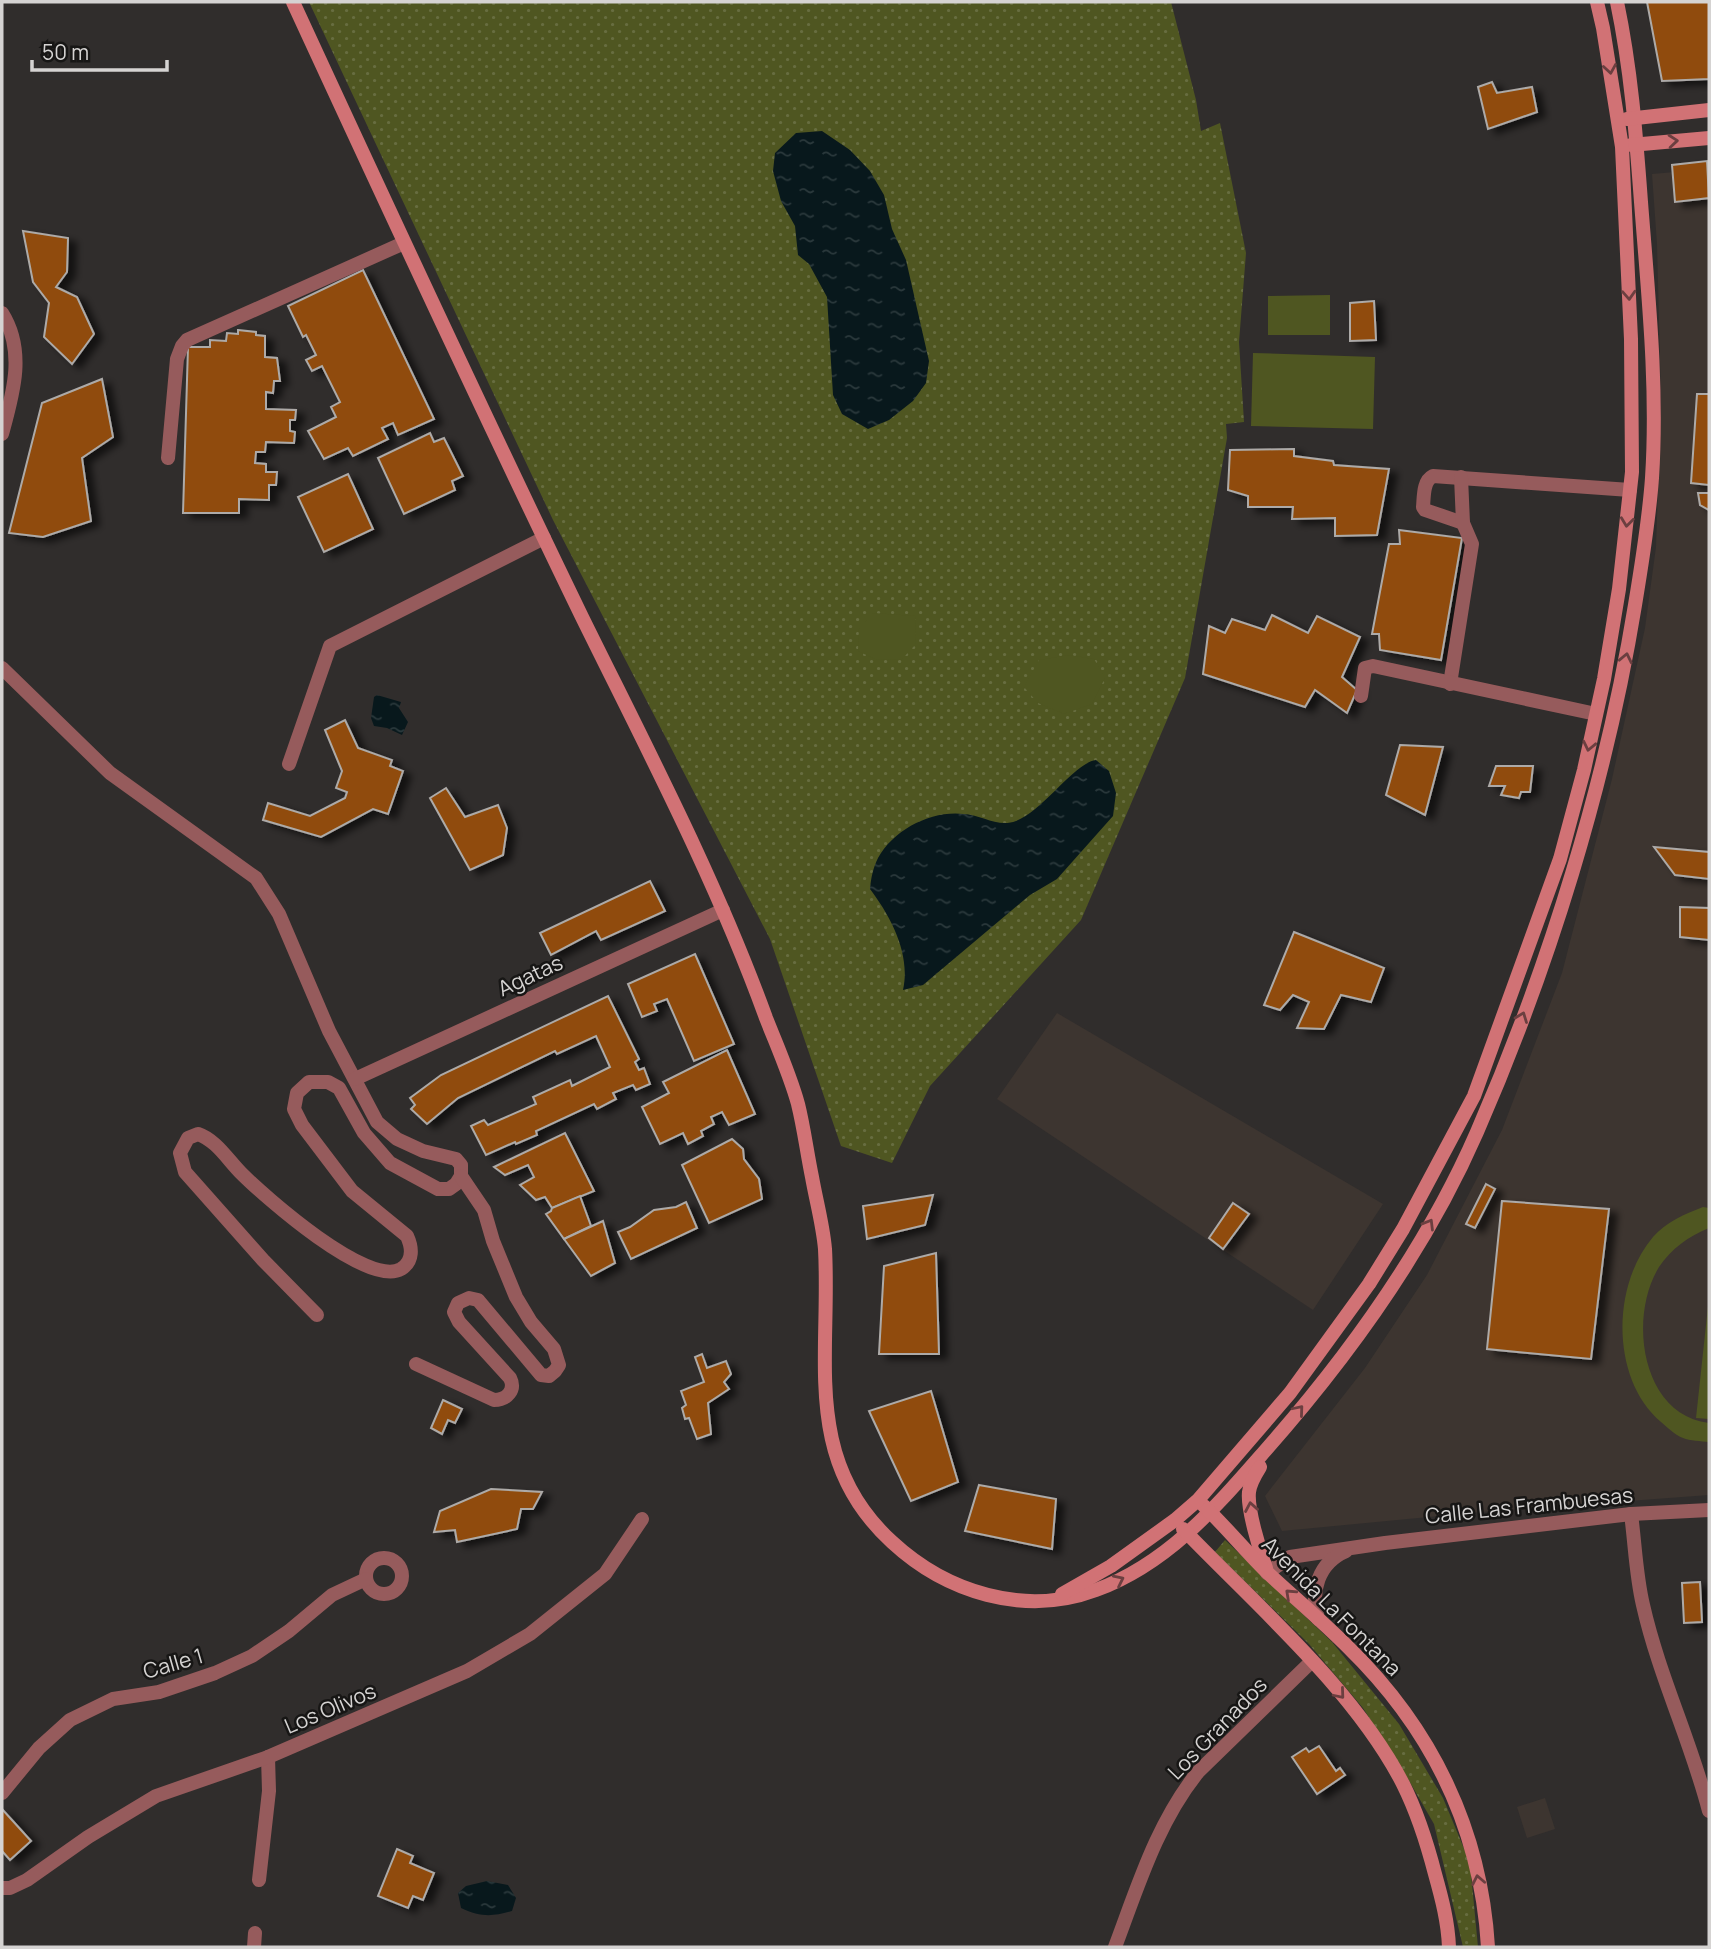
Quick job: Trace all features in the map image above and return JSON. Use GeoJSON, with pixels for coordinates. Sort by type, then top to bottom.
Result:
{"type":"FeatureCollection","features":[{"type":"Feature","properties":{"kind":"main road"},"geometry":{"type":"LineString","coordinates":[[293,2],[485,419],[723,910],[757,992],[798,1105],[825,1243],[824,1369],[828,1423],[834,1454],[845,1481],[856,1502],[897,1547],[951,1583],[981,1595],[1013,1601],[1082,1595],[1138,1570],[1188,1534],[1211,1513],[1277,1438],[1349,1349],[1377,1309],[1461,1168],[1480,1126],[1546,954],[1577,855],[1627,653],[1653,472],[1652,366],[1638,144],[1618,2]]}},
{"type":"Feature","properties":{"kind":"main road"},"geometry":{"type":"LineString","coordinates":[[1054,1599],[1111,1566],[1198,1500],[1290,1393],[1369,1284],[1403,1228],[1468,1108],[1497,1038],[1560,859],[1596,714],[1619,589],[1630,491],[1631,339],[1622,147],[1597,2]]}},
{"type":"Feature","properties":{"kind":"main road"},"geometry":{"type":"LineString","coordinates":[[1618,121],[1709,110]]}},
{"type":"Feature","properties":{"kind":"main road"},"geometry":{"type":"LineString","coordinates":[[1709,110],[1701,116],[1698,128],[1709,138]]}},
{"type":"Feature","properties":{"kind":"main road"},"geometry":{"type":"LineString","coordinates":[[1622,147],[1709,138]]}},
{"type":"Feature","properties":{"kind":"main road"},"geometry":{"type":"LineString","coordinates":[[1267,1573],[1258,1546],[1249,1490],[1277,1438]]}},
{"type":"Feature","properties":{"kind":"main road","name":"Avenida La Fontana"},"geometry":{"type":"LineString","coordinates":[[1198,1500],[1267,1573],[1349,1648],[1386,1689],[1433,1755],[1469,1836],[1488,1947]]}},
{"type":"Feature","properties":{"kind":"main road"},"geometry":{"type":"LineString","coordinates":[[1175,1520],[1312,1661],[1367,1728],[1402,1783],[1426,1840],[1456,1947]]}},
{"type":"Feature","properties":{"kind":"main road"},"geometry":{"type":"LineString","coordinates":[[1448,1926],[1449,1947]]}},
{"type":"Feature","properties":{"kind":"street"},"geometry":{"type":"LineString","coordinates":[[168,458],[177,359],[187,340],[404,243]]}},
{"type":"Feature","properties":{"kind":"street"},"geometry":{"type":"LineString","coordinates":[[2,313],[8,324],[15,363],[15,389],[2,434]]}},
{"type":"Feature","properties":{"kind":"street"},"geometry":{"type":"LineString","coordinates":[[1463,523],[1428,513],[1423,507],[1426,481],[1429,478],[1461,477],[1630,491]]}},
{"type":"Feature","properties":{"kind":"street"},"geometry":{"type":"LineString","coordinates":[[1450,684],[1472,544],[1463,523],[1461,477]]}},
{"type":"Feature","properties":{"kind":"street"},"geometry":{"type":"LineString","coordinates":[[289,764],[330,646],[544,538]]}},
{"type":"Feature","properties":{"kind":"street"},"geometry":{"type":"LineString","coordinates":[[1361,696],[1365,668],[1373,666],[1596,714]]}},
{"type":"Feature","properties":{"kind":"street"},"geometry":{"type":"LineString","coordinates":[[2,668],[110,773],[256,877],[279,914],[329,1031],[377,1122],[397,1139],[423,1151],[456,1159],[461,1165],[461,1175],[456,1184],[449,1189],[438,1189],[390,1163],[364,1133],[339,1088],[328,1082],[309,1082],[297,1093],[294,1109],[302,1125],[352,1191],[407,1236],[411,1244],[407,1265],[398,1271],[387,1272],[342,1254],[298,1224],[240,1173],[207,1137],[198,1134],[188,1138],[180,1153],[185,1172],[263,1260],[317,1315]]}},
{"type":"Feature","properties":{"kind":"street","name":"Agatas"},"geometry":{"type":"LineString","coordinates":[[355,1079],[723,910]]}},
{"type":"Feature","properties":{"kind":"street"},"geometry":{"type":"LineString","coordinates":[[416,1364],[494,1400],[506,1397],[511,1391],[513,1384],[510,1378],[458,1322],[454,1312],[458,1303],[468,1298],[478,1300],[541,1375],[549,1376],[559,1365],[554,1349],[531,1322],[516,1297],[493,1241],[484,1210],[461,1175]]}},
{"type":"Feature","properties":{"kind":"street","name":"Calle Las Frambuesas"},"geometry":{"type":"LineString","coordinates":[[1267,1573],[1290,1557],[1353,1548],[1631,1514],[1709,1510]]}},
{"type":"Feature","properties":{"kind":"street"},"geometry":{"type":"LineString","coordinates":[[1631,1514],[1642,1604],[1667,1684],[1704,1766],[1709,1811]]}},
{"type":"Feature","properties":{"kind":"street","name":"Los Olivos"},"geometry":{"type":"LineString","coordinates":[[2,1888],[10,1888],[27,1880],[88,1837],[156,1796],[268,1757],[467,1671],[530,1634],[605,1574],[642,1519]]}},
{"type":"Feature","properties":{"kind":"street","name":"Calle Las Frambuesas"},"geometry":{"type":"LineString","coordinates":[[1318,1619],[1314,1605],[1319,1576],[1334,1558],[1353,1548]]}},
{"type":"Feature","properties":{"kind":"street","name":"Calle 1"},"geometry":{"type":"LineString","coordinates":[[2,1793],[39,1748],[70,1720],[113,1699],[159,1692],[215,1674],[252,1656],[289,1631],[332,1595],[366,1579]]}},
{"type":"Feature","properties":{"kind":"street","name":"Los Granados"},"geometry":{"type":"LineString","coordinates":[[1115,1947],[1147,1862],[1166,1819],[1183,1791],[1198,1772],[1312,1661]]}},
{"type":"Feature","properties":{"kind":"street"},"geometry":{"type":"LineString","coordinates":[[259,1880],[269,1791],[268,1757]]}},
{"type":"Feature","properties":{"kind":"shaded area"},"geometry":{"type":"Polygon","coordinates":[[[1709,169],[1709,1495],[1481,1512],[1282,1531],[1265,1496],[1365,1368],[1427,1275],[1502,1130],[1562,973],[1612,779],[1645,628],[1656,547],[1661,399],[1657,244],[1652,174],[1709,169]]]}},
{"type":"Feature","properties":{"kind":"shaded area"},"geometry":{"type":"Polygon","coordinates":[[[1057,1013],[1383,1204],[1313,1310],[997,1099],[1057,1013]]]}},
{"type":"Feature","properties":{"kind":"shaded area"},"geometry":{"type":"Polygon","coordinates":[[[1545,1798],[1555,1829],[1527,1838],[1517,1807],[1545,1798]]]}},
{"type":"Feature","properties":{"kind":"green space"},"geometry":{"type":"Polygon","coordinates":[[[309,2],[1171,2],[1196,100],[1201,131],[1220,123],[1246,253],[1239,342],[1244,422],[1226,424],[1227,438],[1185,678],[1081,920],[930,1086],[892,1163],[841,1146],[770,939],[553,520],[309,2]]]}},
{"type":"Feature","properties":{"kind":"green space"},"geometry":{"type":"Polygon","coordinates":[[[1330,295],[1330,335],[1268,335],[1268,296],[1330,295]]]}},
{"type":"Feature","properties":{"kind":"green space"},"geometry":{"type":"Polygon","coordinates":[[[1253,353],[1375,357],[1373,429],[1251,426],[1253,353]]]}},
{"type":"Feature","properties":{"kind":"green space"},"geometry":{"type":"Polygon","coordinates":[[[873,613],[915,616],[916,644],[902,659],[877,660],[858,651],[859,629],[873,613]]]}},
{"type":"Feature","properties":{"kind":"green space"},"geometry":{"type":"Polygon","coordinates":[[[1069,655],[1094,659],[1105,678],[1092,704],[1064,714],[1038,703],[1024,687],[1039,660],[1069,655]]]}},
{"type":"Feature","properties":{"kind":"green space"},"geometry":{"type":"Polygon","coordinates":[[[1703,1207],[1709,1208],[1709,1228],[1694,1235],[1669,1254],[1649,1288],[1644,1311],[1643,1336],[1647,1361],[1655,1383],[1668,1402],[1686,1416],[1709,1423],[1709,1442],[1689,1440],[1677,1435],[1645,1404],[1633,1382],[1625,1358],[1623,1332],[1624,1306],[1639,1257],[1664,1227],[1703,1207]]]}},
{"type":"Feature","properties":{"kind":"green space"},"geometry":{"type":"Polygon","coordinates":[[[1709,1297],[1709,1419],[1696,1418],[1709,1297]]]}},
{"type":"Feature","properties":{"kind":"green space"},"geometry":{"type":"Polygon","coordinates":[[[1225,1540],[1332,1642],[1399,1724],[1443,1798],[1470,1863],[1478,1947],[1463,1947],[1434,1824],[1404,1772],[1363,1708],[1309,1644],[1215,1552],[1225,1540]]]}},
{"type":"Feature","properties":{"kind":"water"},"geometry":{"type":"Polygon","coordinates":[[[822,131],[850,150],[870,171],[884,195],[892,229],[906,260],[929,361],[926,383],[913,401],[889,420],[868,429],[842,414],[833,395],[827,297],[809,264],[798,255],[795,226],[781,201],[773,171],[775,153],[796,133],[822,131]]]}},
{"type":"Feature","properties":{"kind":"water"},"geometry":{"type":"Polygon","coordinates":[[[377,695],[401,702],[399,708],[408,722],[402,735],[374,726],[371,718],[374,697],[377,695]]]}},
{"type":"Feature","properties":{"kind":"water"},"geometry":{"type":"Polygon","coordinates":[[[1096,760],[1109,771],[1116,793],[1113,816],[1057,879],[1030,895],[923,985],[903,990],[905,976],[902,950],[892,924],[870,889],[875,866],[885,848],[904,830],[939,815],[964,814],[1003,823],[1016,821],[1037,807],[1078,769],[1096,760]]]}},
{"type":"Feature","properties":{"kind":"water"},"geometry":{"type":"Polygon","coordinates":[[[487,1881],[508,1885],[516,1898],[512,1911],[486,1915],[461,1908],[458,1893],[466,1886],[487,1881]]]}},
{"type":"Feature","properties":{"kind":"building"},"geometry":{"type":"Polygon","coordinates":[[[1647,2],[1709,2],[1709,79],[1662,81],[1647,2]]]}},
{"type":"Feature","properties":{"kind":"building"},"geometry":{"type":"Polygon","coordinates":[[[1492,82],[1497,93],[1532,87],[1537,112],[1488,129],[1478,87],[1492,82]]]}},
{"type":"Feature","properties":{"kind":"building"},"geometry":{"type":"Polygon","coordinates":[[[1707,161],[1709,198],[1675,202],[1672,165],[1707,161]]]}},
{"type":"Feature","properties":{"kind":"building"},"geometry":{"type":"Polygon","coordinates":[[[23,231],[68,238],[67,272],[56,287],[77,297],[94,334],[72,364],[44,337],[49,303],[33,282],[23,231]]]}},
{"type":"Feature","properties":{"kind":"building"},"geometry":{"type":"Polygon","coordinates":[[[363,270],[434,419],[398,435],[393,423],[382,428],[388,439],[353,456],[348,448],[324,459],[308,431],[336,417],[331,407],[340,402],[322,366],[312,371],[306,360],[316,355],[306,335],[303,337],[288,306],[363,270]]]}},
{"type":"Feature","properties":{"kind":"building"},"geometry":{"type":"Polygon","coordinates":[[[1374,301],[1376,340],[1350,341],[1350,303],[1374,301]]]}},
{"type":"Feature","properties":{"kind":"building"},"geometry":{"type":"Polygon","coordinates":[[[238,330],[265,336],[265,357],[277,358],[280,381],[274,381],[273,393],[266,392],[266,409],[296,410],[295,420],[290,420],[290,431],[295,432],[294,443],[266,442],[265,452],[256,452],[255,463],[266,464],[266,472],[277,472],[276,485],[269,485],[269,500],[239,499],[239,513],[183,513],[188,347],[210,347],[210,340],[226,341],[227,333],[238,334],[238,330]]]}},
{"type":"Feature","properties":{"kind":"building"},"geometry":{"type":"Polygon","coordinates":[[[102,379],[113,437],[82,458],[91,521],[43,537],[9,533],[42,403],[102,379]]]}},
{"type":"Feature","properties":{"kind":"building"},"geometry":{"type":"Polygon","coordinates":[[[1697,394],[1709,394],[1709,485],[1691,483],[1697,394]]]}},
{"type":"Feature","properties":{"kind":"building"},"geometry":{"type":"Polygon","coordinates":[[[430,433],[434,442],[444,438],[463,476],[452,481],[455,490],[404,514],[378,458],[430,433]]]}},
{"type":"Feature","properties":{"kind":"building"},"geometry":{"type":"Polygon","coordinates":[[[1294,449],[1294,456],[1333,461],[1334,465],[1389,469],[1377,535],[1335,536],[1335,518],[1292,519],[1293,507],[1248,507],[1248,496],[1228,490],[1230,450],[1294,449]]]}},
{"type":"Feature","properties":{"kind":"building"},"geometry":{"type":"Polygon","coordinates":[[[348,474],[373,529],[324,552],[298,497],[348,474]]]}},
{"type":"Feature","properties":{"kind":"building"},"geometry":{"type":"Polygon","coordinates":[[[1698,493],[1709,493],[1709,510],[1700,505],[1698,493]]]}},
{"type":"Feature","properties":{"kind":"building"},"geometry":{"type":"Polygon","coordinates":[[[1399,530],[1462,538],[1441,660],[1380,650],[1379,634],[1372,634],[1389,544],[1400,544],[1399,530]]]}},
{"type":"Feature","properties":{"kind":"building"},"geometry":{"type":"Polygon","coordinates":[[[1272,615],[1308,633],[1317,616],[1360,637],[1342,677],[1357,690],[1347,713],[1315,690],[1305,707],[1203,674],[1209,626],[1225,633],[1232,619],[1265,630],[1272,615]]]}},
{"type":"Feature","properties":{"kind":"building"},"geometry":{"type":"Polygon","coordinates":[[[345,720],[358,748],[392,760],[390,766],[403,771],[388,814],[373,809],[321,837],[263,820],[268,803],[310,816],[345,798],[347,792],[336,788],[342,771],[325,730],[345,720]]]}},
{"type":"Feature","properties":{"kind":"building"},"geometry":{"type":"Polygon","coordinates":[[[1400,745],[1443,747],[1425,815],[1386,795],[1400,745]]]}},
{"type":"Feature","properties":{"kind":"building"},"geometry":{"type":"Polygon","coordinates":[[[1496,766],[1533,766],[1530,792],[1521,792],[1519,798],[1501,795],[1505,786],[1489,786],[1496,766]]]}},
{"type":"Feature","properties":{"kind":"building"},"geometry":{"type":"Polygon","coordinates":[[[446,788],[465,817],[498,805],[507,828],[503,855],[470,870],[430,798],[446,788]]]}},
{"type":"Feature","properties":{"kind":"building"},"geometry":{"type":"Polygon","coordinates":[[[1654,847],[1709,852],[1709,879],[1675,875],[1654,847]]]}},
{"type":"Feature","properties":{"kind":"building"},"geometry":{"type":"Polygon","coordinates":[[[650,881],[665,911],[601,940],[596,931],[551,955],[540,933],[650,881]]]}},
{"type":"Feature","properties":{"kind":"building"},"geometry":{"type":"Polygon","coordinates":[[[1680,907],[1709,908],[1709,940],[1680,937],[1680,907]]]}},
{"type":"Feature","properties":{"kind":"building"},"geometry":{"type":"Polygon","coordinates":[[[1294,932],[1384,968],[1371,1002],[1341,995],[1324,1029],[1297,1028],[1309,1002],[1293,995],[1280,1010],[1264,1005],[1294,932]]]}},
{"type":"Feature","properties":{"kind":"building"},"geometry":{"type":"Polygon","coordinates":[[[695,954],[734,1044],[694,1061],[667,999],[654,1004],[657,1011],[642,1017],[628,984],[695,954]]]}},
{"type":"Feature","properties":{"kind":"building"},"geometry":{"type":"Polygon","coordinates":[[[608,996],[639,1059],[635,1062],[639,1070],[644,1068],[650,1084],[636,1090],[633,1085],[613,1093],[616,1099],[597,1109],[594,1104],[536,1131],[537,1135],[486,1155],[471,1126],[484,1120],[488,1125],[536,1104],[533,1097],[570,1080],[572,1086],[610,1067],[596,1036],[557,1054],[555,1051],[458,1098],[427,1124],[411,1109],[415,1105],[410,1098],[441,1075],[608,996]]]}},
{"type":"Feature","properties":{"kind":"building"},"geometry":{"type":"Polygon","coordinates":[[[727,1050],[755,1114],[729,1125],[722,1112],[711,1117],[714,1124],[701,1131],[703,1136],[688,1144],[683,1133],[660,1144],[642,1107],[669,1093],[663,1082],[727,1050]]]}},
{"type":"Feature","properties":{"kind":"building"},"geometry":{"type":"Polygon","coordinates":[[[565,1133],[594,1191],[552,1208],[545,1197],[536,1200],[520,1185],[534,1177],[528,1165],[505,1175],[494,1167],[565,1133]]]}},
{"type":"Feature","properties":{"kind":"building"},"geometry":{"type":"Polygon","coordinates":[[[732,1139],[743,1149],[744,1159],[759,1179],[762,1199],[709,1223],[682,1165],[732,1139]]]}},
{"type":"Feature","properties":{"kind":"building"},"geometry":{"type":"Polygon","coordinates":[[[1486,1184],[1495,1189],[1475,1228],[1466,1224],[1486,1184]]]}},
{"type":"Feature","properties":{"kind":"building"},"geometry":{"type":"Polygon","coordinates":[[[933,1195],[925,1225],[867,1239],[863,1206],[933,1195]]]}},
{"type":"Feature","properties":{"kind":"building"},"geometry":{"type":"Polygon","coordinates":[[[580,1196],[591,1226],[564,1239],[546,1214],[552,1208],[580,1196]]]}},
{"type":"Feature","properties":{"kind":"building"},"geometry":{"type":"Polygon","coordinates":[[[1502,1201],[1609,1209],[1591,1359],[1487,1349],[1502,1201]]]}},
{"type":"Feature","properties":{"kind":"building"},"geometry":{"type":"Polygon","coordinates":[[[686,1202],[697,1228],[631,1259],[618,1232],[654,1210],[676,1207],[686,1202]]]}},
{"type":"Feature","properties":{"kind":"building"},"geometry":{"type":"Polygon","coordinates":[[[1233,1203],[1249,1214],[1223,1249],[1209,1238],[1233,1203]]]}},
{"type":"Feature","properties":{"kind":"building"},"geometry":{"type":"Polygon","coordinates":[[[603,1221],[615,1263],[591,1276],[564,1239],[603,1221]]]}},
{"type":"Feature","properties":{"kind":"building"},"geometry":{"type":"Polygon","coordinates":[[[936,1253],[939,1354],[879,1354],[884,1266],[936,1253]]]}},
{"type":"Feature","properties":{"kind":"building"},"geometry":{"type":"Polygon","coordinates":[[[702,1354],[707,1368],[726,1361],[731,1374],[724,1382],[729,1389],[708,1403],[711,1434],[697,1439],[689,1418],[685,1419],[682,1408],[686,1405],[681,1391],[704,1382],[695,1357],[702,1354]]]}},
{"type":"Feature","properties":{"kind":"building"},"geometry":{"type":"Polygon","coordinates":[[[931,1391],[958,1482],[911,1501],[869,1411],[931,1391]]]}},
{"type":"Feature","properties":{"kind":"building"},"geometry":{"type":"Polygon","coordinates":[[[443,1400],[462,1409],[455,1423],[448,1420],[442,1434],[431,1428],[443,1400]]]}},
{"type":"Feature","properties":{"kind":"building"},"geometry":{"type":"Polygon","coordinates":[[[979,1485],[1056,1499],[1052,1549],[965,1531],[979,1485]]]}},
{"type":"Feature","properties":{"kind":"building"},"geometry":{"type":"Polygon","coordinates":[[[491,1489],[542,1492],[533,1509],[521,1509],[517,1529],[457,1542],[455,1530],[434,1532],[440,1511],[491,1489]]]}},
{"type":"Feature","properties":{"kind":"building"},"geometry":{"type":"Polygon","coordinates":[[[1700,1582],[1702,1622],[1684,1623],[1682,1583],[1700,1582]]]}},
{"type":"Feature","properties":{"kind":"building"},"geometry":{"type":"Polygon","coordinates":[[[1319,1746],[1336,1771],[1340,1768],[1345,1775],[1317,1794],[1292,1757],[1306,1748],[1309,1752],[1319,1746]]]}},
{"type":"Feature","properties":{"kind":"building"},"geometry":{"type":"Polygon","coordinates":[[[2,1809],[31,1841],[10,1860],[2,1851],[2,1809]]]}},
{"type":"Feature","properties":{"kind":"building"},"geometry":{"type":"Polygon","coordinates":[[[397,1849],[413,1856],[410,1863],[434,1873],[423,1900],[413,1896],[408,1908],[378,1896],[397,1849]]]}}]}
